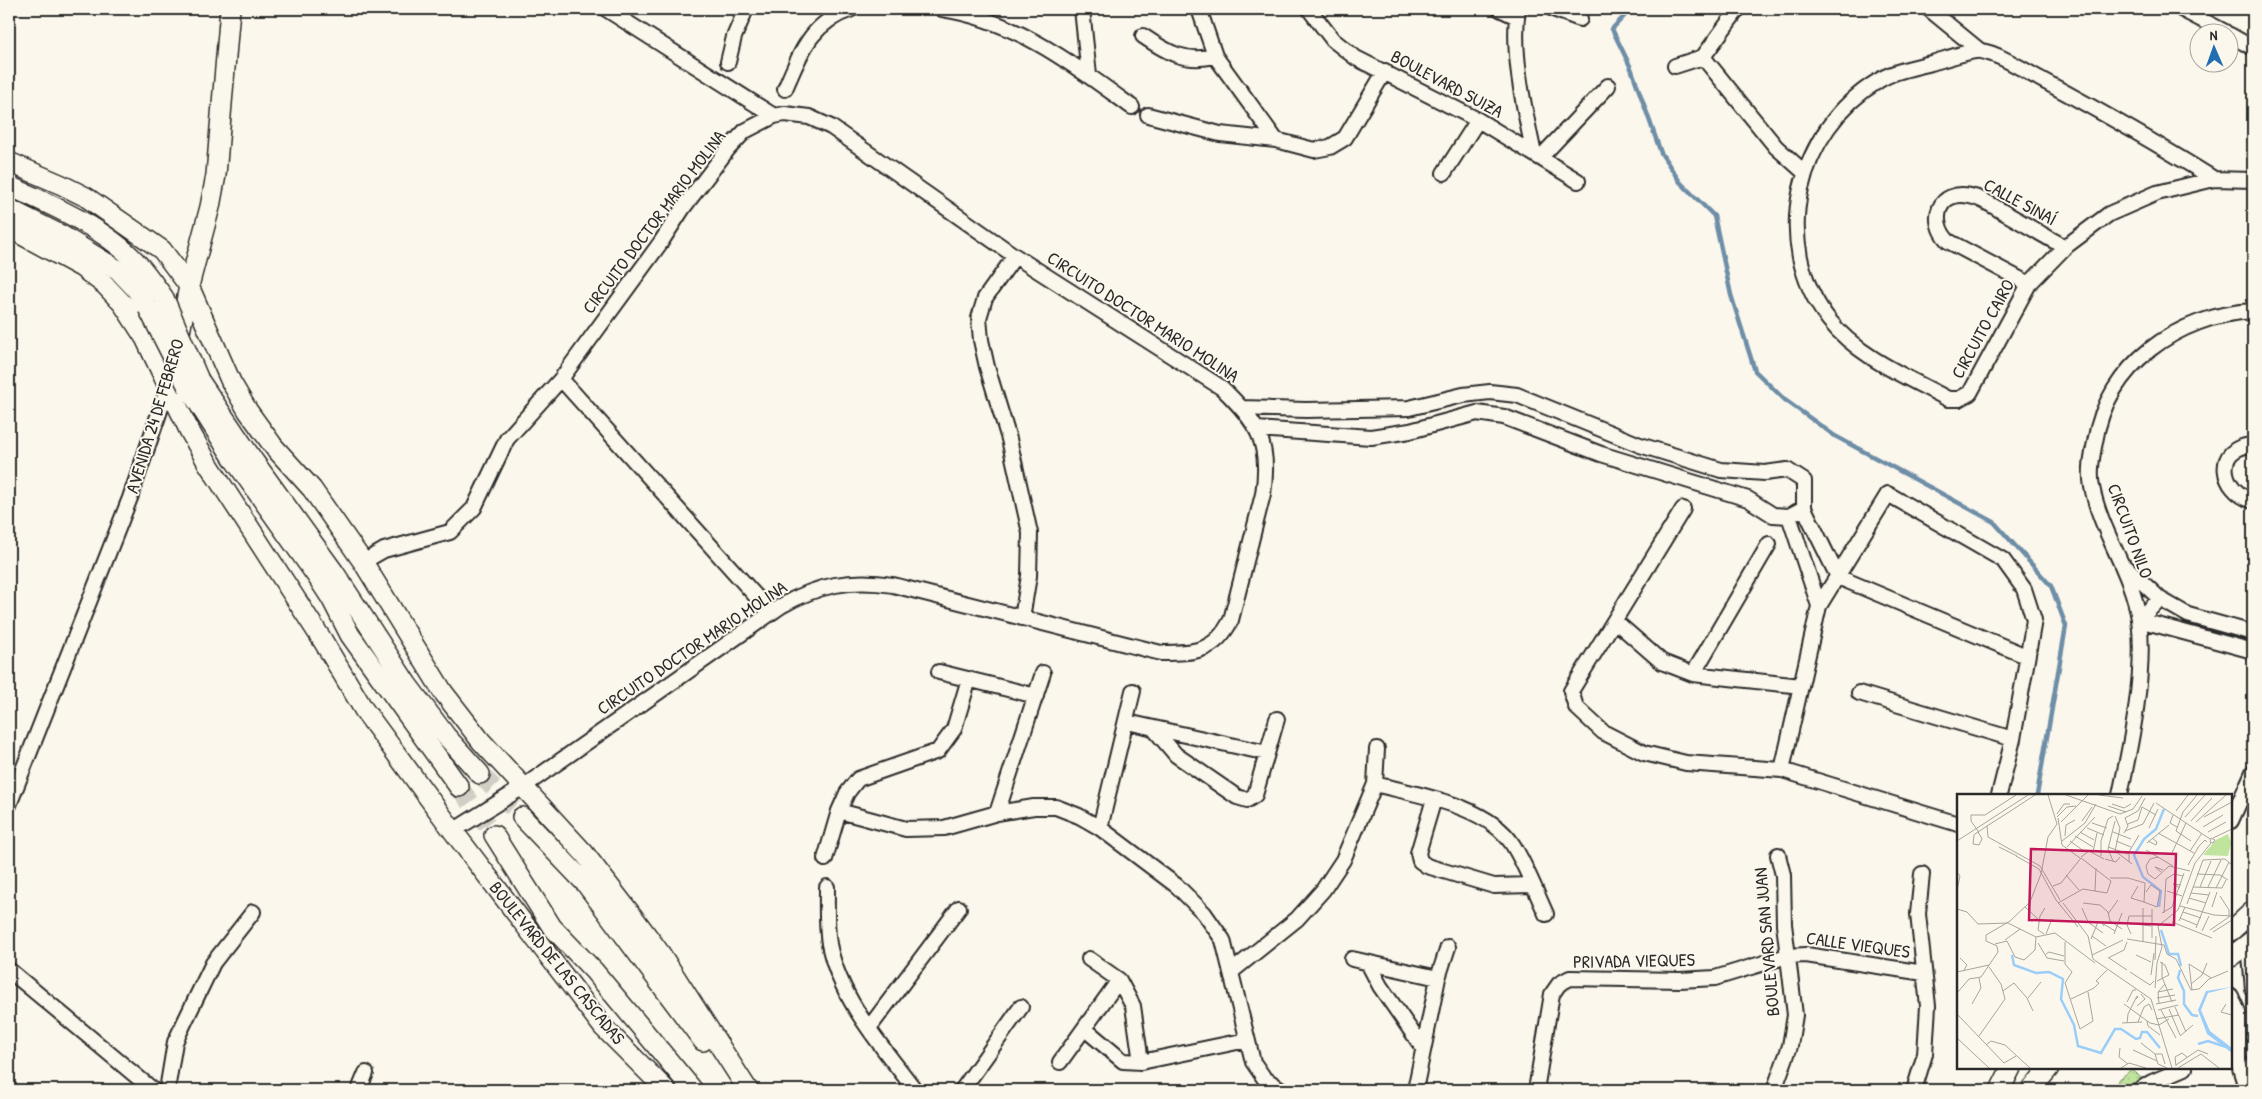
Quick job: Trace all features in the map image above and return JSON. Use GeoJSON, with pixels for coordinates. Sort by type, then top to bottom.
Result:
{"type":"FeatureCollection","features":[{"type":"Feature","properties":{"kind":"street","name":"AVENIDA 24 DE FEBRERO"},"geometry":{"type":"LineString","coordinates":[[9,805],[130,498],[168,387],[189,286],[210,207],[216,175],[230,9]]}},
{"type":"Feature","properties":{"kind":"street"},"geometry":{"type":"LineString","coordinates":[[606,9],[774,116]]}},
{"type":"Feature","properties":{"kind":"street"},"geometry":{"type":"LineString","coordinates":[[728,62],[734,37],[746,9]]}},
{"type":"Feature","properties":{"kind":"street"},"geometry":{"type":"LineString","coordinates":[[942,9],[965,11],[1025,35],[1088,75],[1132,107]]}},
{"type":"Feature","properties":{"kind":"street"},"geometry":{"type":"LineString","coordinates":[[1082,9],[1088,75]]}},
{"type":"Feature","properties":{"kind":"street"},"geometry":{"type":"LineString","coordinates":[[1199,9],[1215,56],[1276,140]]}},
{"type":"Feature","properties":{"kind":"street","name":"BOULEVARD SUIZA"},"geometry":{"type":"LineString","coordinates":[[1309,9],[1333,40],[1356,58],[1385,71],[1478,120],[1578,181]]}},
{"type":"Feature","properties":{"kind":"street"},"geometry":{"type":"LineString","coordinates":[[1500,9],[1517,13],[1518,62],[1526,117],[1537,156],[1608,86]]}},
{"type":"Feature","properties":{"kind":"street"},"geometry":{"type":"LineString","coordinates":[[1553,9],[1580,19]]}},
{"type":"Feature","properties":{"kind":"street"},"geometry":{"type":"LineString","coordinates":[[1674,66],[1703,57],[1738,9]]}},
{"type":"Feature","properties":{"kind":"street"},"geometry":{"type":"LineString","coordinates":[[1929,9],[1980,50],[2007,61],[2067,93],[2171,152],[2214,179]]}},
{"type":"Feature","properties":{"kind":"street"},"geometry":{"type":"LineString","coordinates":[[2181,9],[2206,22]]}},
{"type":"Feature","properties":{"kind":"street"},"geometry":{"type":"LineString","coordinates":[[785,89],[804,47],[815,31],[830,18],[844,10]]}},
{"type":"Feature","properties":{"kind":"street"},"geometry":{"type":"LineString","coordinates":[[1144,36],[1164,50],[1182,58],[1200,60],[1215,56]]}},
{"type":"Feature","properties":{"kind":"street"},"geometry":{"type":"LineString","coordinates":[[2240,41],[2253,48]]}},
{"type":"Feature","properties":{"kind":"street","name":"CIRCUITO CAIRO"},"geometry":{"type":"LineString","coordinates":[[1980,50],[1902,71],[1879,80],[1858,94],[1837,114],[1818,140],[1804,172],[1798,204],[1797,241],[1802,267],[1813,294],[1829,320],[1852,343],[1881,363],[1948,399],[1959,398],[1970,393],[2029,284],[2065,247],[2109,214],[2132,202],[2157,193],[2214,179],[2253,180]]}},
{"type":"Feature","properties":{"kind":"street"},"geometry":{"type":"LineString","coordinates":[[1703,57],[1776,147],[1804,172]]}},
{"type":"Feature","properties":{"kind":"street"},"geometry":{"type":"LineString","coordinates":[[1148,115],[1220,134],[1276,140],[1314,150],[1330,147],[1345,138],[1385,71]]}},
{"type":"Feature","properties":{"kind":"street","name":"CIRCUITO DOCTOR MARIO MOLINA"},"geometry":{"type":"LineString","coordinates":[[363,562],[384,550],[450,532],[474,508],[506,438],[561,379],[661,242],[683,208],[728,149],[745,131],[774,116],[797,115],[831,126],[1015,256],[1222,388],[1242,408],[1257,428],[1265,452],[1266,476],[1263,494],[1231,620],[1223,635],[1211,645],[1197,651],[1161,653],[893,585],[859,582],[841,583],[810,591],[771,613],[523,787],[453,831]]}},
{"type":"Feature","properties":{"kind":"street"},"geometry":{"type":"LineString","coordinates":[[1444,173],[1478,120]]}},
{"type":"Feature","properties":{"kind":"street"},"geometry":{"type":"LineString","coordinates":[[9,162],[62,184],[132,227],[162,250],[189,286],[231,382],[248,412],[274,447],[312,489],[363,562],[444,692],[481,741],[584,853],[660,953],[748,1090]]}},
{"type":"Feature","properties":{"kind":"street"},"geometry":{"type":"LineString","coordinates":[[9,186],[64,211],[105,237],[138,264],[164,298],[194,383],[334,572],[407,684],[446,736],[480,774]]}},
{"type":"Feature","properties":{"kind":"street","name":"CALLE SINAÍ"},"geometry":{"type":"LineString","coordinates":[[2029,284],[1948,241],[1941,234],[1937,223],[1937,213],[1948,198],[1956,195],[1980,199],[2065,247]]}},
{"type":"Feature","properties":{"kind":"street"},"geometry":{"type":"LineString","coordinates":[[9,209],[37,222],[118,270],[136,289],[194,383],[236,461],[318,578],[350,635],[458,787]]}},
{"type":"Feature","properties":{"kind":"street","name":"BOULEVARD DE LAS CASCADAS"},"geometry":{"type":"LineString","coordinates":[[9,228],[81,267],[105,286],[123,304],[146,338],[168,387],[207,462],[323,641],[364,710],[453,831],[603,1027],[666,1090]]}},
{"type":"Feature","properties":{"kind":"street"},"geometry":{"type":"LineString","coordinates":[[1015,256],[986,298],[979,318],[981,340],[987,367],[1008,439],[1030,533],[1030,562],[1022,618]]}},
{"type":"Feature","properties":{"kind":"street","name":"CIRCUITO NILO"},"geometry":{"type":"LineString","coordinates":[[2120,794],[2135,716],[2139,669],[2139,620],[2135,599],[2124,566],[2107,532],[2092,486],[2091,463],[2096,436],[2103,411],[2116,385],[2156,343],[2205,319],[2234,312],[2253,311]]}},
{"type":"Feature","properties":{"kind":"street"},"geometry":{"type":"LineString","coordinates":[[561,379],[771,613]]}},
{"type":"Feature","properties":{"kind":"street"},"geometry":{"type":"LineString","coordinates":[[1242,408],[1306,410],[1409,408],[1463,395],[1490,392],[1517,395],[1640,445],[1722,470],[1765,473],[1788,470],[1804,481],[1804,508],[1838,576],[2026,656]]}},
{"type":"Feature","properties":{"kind":"street"},"geometry":{"type":"LineString","coordinates":[[1303,432],[1306,410]]}},
{"type":"Feature","properties":{"kind":"street"},"geometry":{"type":"LineString","coordinates":[[1257,428],[1371,437],[1410,431],[1477,413],[1504,417],[1601,454],[1748,499],[1773,515],[1789,516],[1804,508]]}},
{"type":"Feature","properties":{"kind":"street"},"geometry":{"type":"LineString","coordinates":[[1601,454],[1610,433]]}},
{"type":"Feature","properties":{"kind":"street"},"geometry":{"type":"LineString","coordinates":[[2253,445],[2235,450],[2228,456],[2225,475],[2229,485],[2238,494],[2253,501]]}},
{"type":"Feature","properties":{"kind":"street"},"geometry":{"type":"LineString","coordinates":[[1782,770],[1819,606],[1888,494],[2003,560],[2024,588],[2034,620],[2026,656],[2013,739],[1999,794]]}},
{"type":"Feature","properties":{"kind":"street"},"geometry":{"type":"LineString","coordinates":[[1683,509],[1571,691],[1576,707],[1603,732],[1644,752],[1686,763],[1782,770],[1957,824]]}},
{"type":"Feature","properties":{"kind":"street"},"geometry":{"type":"LineString","coordinates":[[1789,516],[1819,606]]}},
{"type":"Feature","properties":{"kind":"street"},"geometry":{"type":"LineString","coordinates":[[1693,674],[1768,544]]}},
{"type":"Feature","properties":{"kind":"street"},"geometry":{"type":"LineString","coordinates":[[2124,566],[2160,598],[2188,615],[2253,633]]}},
{"type":"Feature","properties":{"kind":"street"},"geometry":{"type":"LineString","coordinates":[[2160,598],[2139,620],[2253,651]]}},
{"type":"Feature","properties":{"kind":"street"},"geometry":{"type":"LineString","coordinates":[[1615,621],[1662,662],[1693,674],[1801,686]]}},
{"type":"Feature","properties":{"kind":"street"},"geometry":{"type":"LineString","coordinates":[[939,672],[1036,696]]}},
{"type":"Feature","properties":{"kind":"street"},"geometry":{"type":"LineString","coordinates":[[997,813],[1043,673]]}},
{"type":"Feature","properties":{"kind":"street"},"geometry":{"type":"LineString","coordinates":[[825,859],[846,793],[858,779],[938,751],[954,729],[969,679]]}},
{"type":"Feature","properties":{"kind":"street"},"geometry":{"type":"LineString","coordinates":[[1100,828],[1127,722],[1133,690]]}},
{"type":"Feature","properties":{"kind":"street"},"geometry":{"type":"LineString","coordinates":[[1859,693],[2013,739]]}},
{"type":"Feature","properties":{"kind":"street"},"geometry":{"type":"LineString","coordinates":[[1154,729],[1176,755],[1237,797],[1247,800],[1255,795],[1277,719]]}},
{"type":"Feature","properties":{"kind":"street"},"geometry":{"type":"LineString","coordinates":[[1127,722],[1267,753]]}},
{"type":"Feature","properties":{"kind":"street"},"geometry":{"type":"LineString","coordinates":[[1231,972],[1297,919],[1323,890],[1343,860],[1375,784],[1377,748]]}},
{"type":"Feature","properties":{"kind":"street"},"geometry":{"type":"LineString","coordinates":[[2232,818],[2253,772]]}},
{"type":"Feature","properties":{"kind":"street"},"geometry":{"type":"LineString","coordinates":[[1375,784],[1434,799],[1468,811],[1495,826],[1512,844],[1546,914]]}},
{"type":"Feature","properties":{"kind":"street"},"geometry":{"type":"LineString","coordinates":[[1434,799],[1418,853],[1420,861],[1427,866],[1494,886],[1532,885]]}},
{"type":"Feature","properties":{"kind":"street"},"geometry":{"type":"LineString","coordinates":[[839,811],[906,829],[944,828],[997,813],[1034,807],[1056,807],[1079,816],[1100,828],[1176,886],[1204,913],[1223,940],[1253,1062],[1264,1078],[1282,1090]]}},
{"type":"Feature","properties":{"kind":"street"},"geometry":{"type":"LineString","coordinates":[[522,817],[586,884],[686,1019],[743,1090]]}},
{"type":"Feature","properties":{"kind":"street"},"geometry":{"type":"LineString","coordinates":[[494,836],[552,927],[594,971],[694,1090]]}},
{"type":"Feature","properties":{"kind":"street","name":"BOULEVARD SAN JUAN"},"geometry":{"type":"LineString","coordinates":[[1772,1088],[1790,1046],[1795,1015],[1784,924],[1783,875],[1778,855]]}},
{"type":"Feature","properties":{"kind":"street"},"geometry":{"type":"LineString","coordinates":[[1914,1090],[1925,1054],[1928,1006],[1918,914],[1922,874]]}},
{"type":"Feature","properties":{"kind":"street"},"geometry":{"type":"LineString","coordinates":[[827,887],[826,918],[830,945],[840,980],[869,1028],[915,1090]]}},
{"type":"Feature","properties":{"kind":"street"},"geometry":{"type":"LineString","coordinates":[[869,1028],[959,908]]}},
{"type":"Feature","properties":{"kind":"street"},"geometry":{"type":"LineString","coordinates":[[2232,931],[2253,911]]}},
{"type":"Feature","properties":{"kind":"street"},"geometry":{"type":"LineString","coordinates":[[166,1090],[175,1042],[213,963],[253,912]]}},
{"type":"Feature","properties":{"kind":"street"},"geometry":{"type":"LineString","coordinates":[[2232,956],[2251,942]]}},
{"type":"Feature","properties":{"kind":"street"},"geometry":{"type":"LineString","coordinates":[[2232,994],[2252,987],[2251,942]]}},
{"type":"Feature","properties":{"kind":"street"},"geometry":{"type":"LineString","coordinates":[[1415,1090],[1438,978],[1448,947]]}},
{"type":"Feature","properties":{"kind":"street","name":"CALLE VIEQUES"},"geometry":{"type":"LineString","coordinates":[[1788,956],[1806,955],[1924,973]]}},
{"type":"Feature","properties":{"kind":"street","name":"PRIVADA VIEQUES"},"geometry":{"type":"LineString","coordinates":[[1536,1090],[1552,994],[1559,984],[1570,978],[1680,980],[1715,978],[1788,956]]}},
{"type":"Feature","properties":{"kind":"street"},"geometry":{"type":"LineString","coordinates":[[1089,959],[1119,980],[1133,1006],[1141,1062]]}},
{"type":"Feature","properties":{"kind":"street"},"geometry":{"type":"LineString","coordinates":[[1352,959],[1438,978]]}},
{"type":"Feature","properties":{"kind":"street"},"geometry":{"type":"LineString","coordinates":[[1368,963],[1380,986],[1423,1048]]}},
{"type":"Feature","properties":{"kind":"street"},"geometry":{"type":"LineString","coordinates":[[9,970],[153,1090]]}},
{"type":"Feature","properties":{"kind":"street"},"geometry":{"type":"LineString","coordinates":[[1060,1062],[1119,980]]}},
{"type":"Feature","properties":{"kind":"street"},"geometry":{"type":"LineString","coordinates":[[2232,997],[2238,1012],[2235,1060],[2248,1075]]}},
{"type":"Feature","properties":{"kind":"street"},"geometry":{"type":"LineString","coordinates":[[962,1090],[1021,1007]]}},
{"type":"Feature","properties":{"kind":"street"},"geometry":{"type":"LineString","coordinates":[[1085,1029],[1123,1061],[1141,1062],[1247,1040]]}},
{"type":"Feature","properties":{"kind":"street"},"geometry":{"type":"LineString","coordinates":[[2000,1090],[2010,1069]]}},
{"type":"Feature","properties":{"kind":"street"},"geometry":{"type":"LineString","coordinates":[[2032,1090],[2048,1069]]}},
{"type":"Feature","properties":{"kind":"street"},"geometry":{"type":"LineString","coordinates":[[2140,1090],[2152,1082],[2183,1069]]}},
{"type":"Feature","properties":{"kind":"street"},"geometry":{"type":"LineString","coordinates":[[359,1090],[366,1073]]}},
{"type":"Feature","properties":{"kind":"green space"},"geometry":{"type":"Polygon","coordinates":[[[2132,1069],[2144,1081],[2133,1089],[2128,1089],[2117,1081],[2132,1069]]]}},
{"type":"Feature","properties":{"kind":"waterway"},"geometry":{"type":"LineString","coordinates":[[1631,9],[1612,29],[1631,68],[1661,153],[1680,182],[1714,216],[1731,295],[1755,371],[1785,400],[1835,436],[1994,522],[2051,586],[2066,626],[2037,794]]}},
{"type":"Feature","properties":{"kind":"tunnel"},"geometry":{"type":"LineString","coordinates":[[480,774],[522,817]]}},
{"type":"Feature","properties":{"kind":"tunnel"},"geometry":{"type":"LineString","coordinates":[[459,787],[494,835]]}}]}
